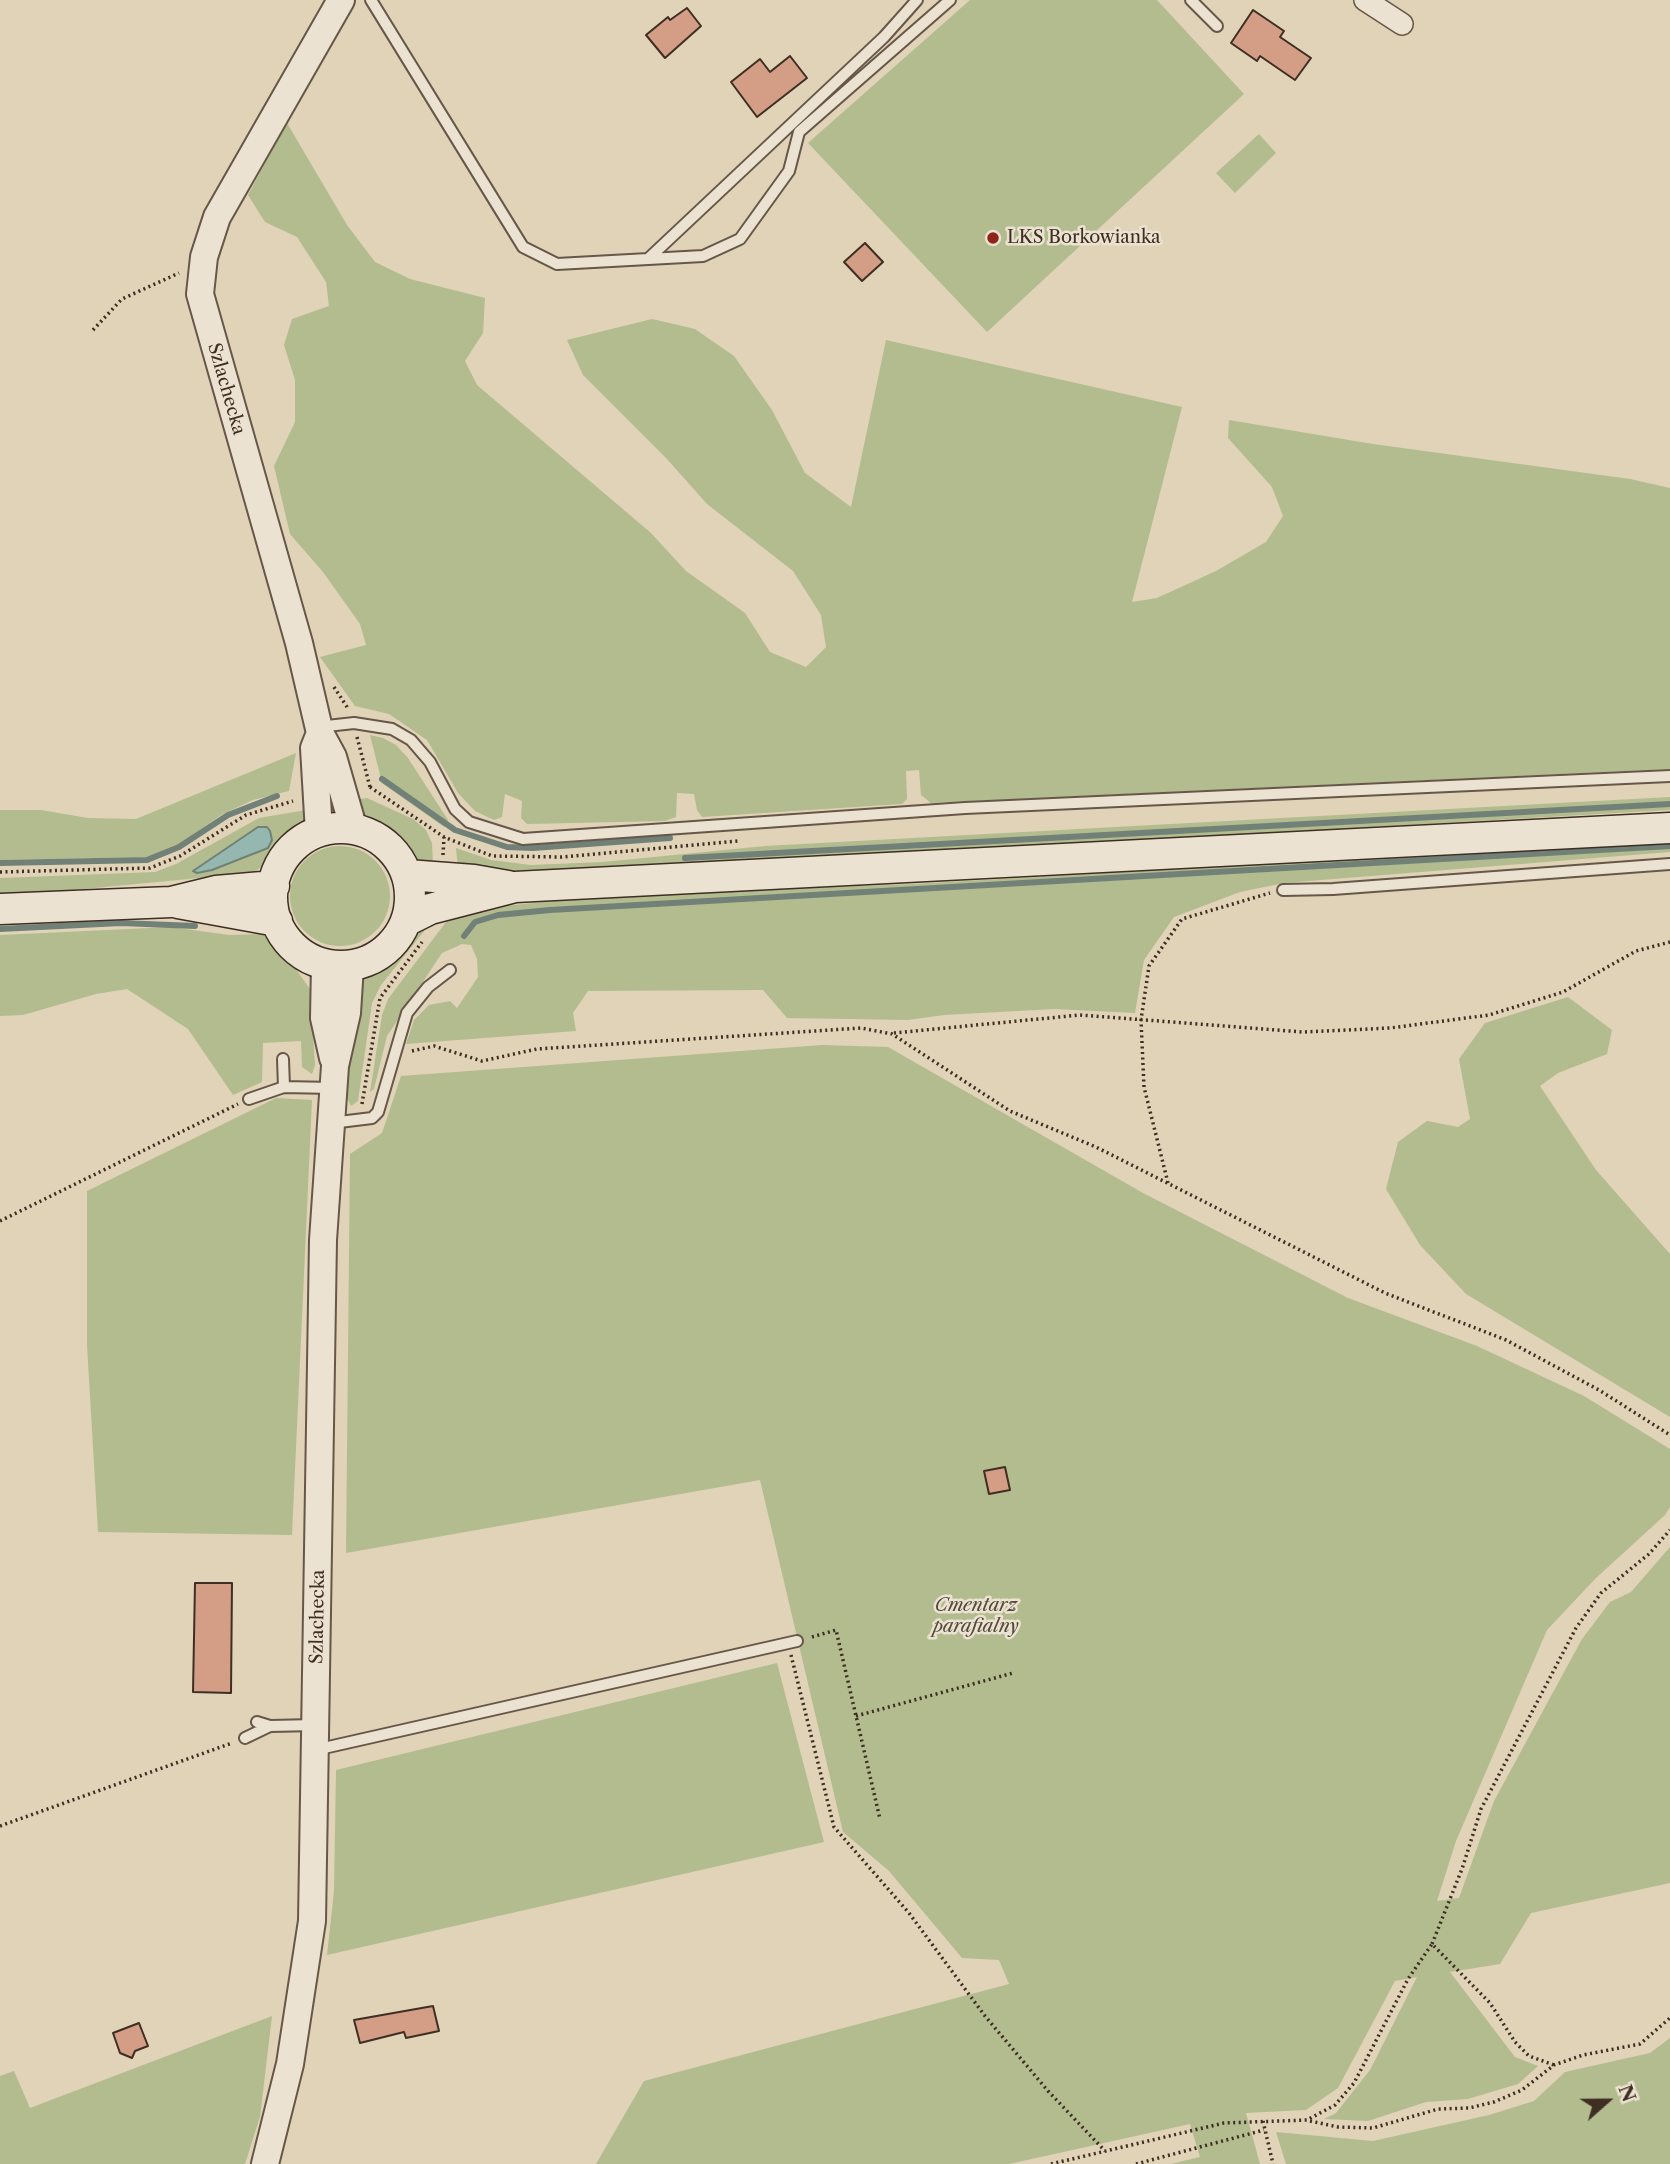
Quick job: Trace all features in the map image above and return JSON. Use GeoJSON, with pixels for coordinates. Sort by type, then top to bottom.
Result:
{"type":"FeatureCollection","features":[{"type":"Feature","properties":{"kind":"main road"},"geometry":{"type":"LineString","coordinates":[[416,928],[407,875],[386,845],[354,830],[319,832],[289,853],[274,886],[277,921],[295,948],[337,965],[368,961],[384,951],[397,938],[416,928],[430,909],[515,887],[1670,828]]}},
{"type":"Feature","properties":{"kind":"main road"},"geometry":{"type":"LineString","coordinates":[[407,875],[474,880],[515,887]]}},
{"type":"Feature","properties":{"kind":"main road"},"geometry":{"type":"LineString","coordinates":[[0,909],[171,902],[216,891],[274,886]]}},
{"type":"Feature","properties":{"kind":"main road"},"geometry":{"type":"LineString","coordinates":[[171,902],[277,921]]}},
{"type":"Feature","properties":{"kind":"street","name":"Szlachecka"},"geometry":{"type":"LineString","coordinates":[[341,0],[217,217],[203,267],[200,294],[299,643],[319,730],[333,757],[354,830]]}},
{"type":"Feature","properties":{"kind":"street"},"geometry":{"type":"LineString","coordinates":[[1365,0],[1402,24]]}},
{"type":"Feature","properties":{"kind":"street","name":"Szlachecka"},"geometry":{"type":"LineString","coordinates":[[319,730],[314,748],[319,832]]}},
{"type":"Feature","properties":{"kind":"street","name":"Szlachecka"},"geometry":{"type":"LineString","coordinates":[[265,2164],[290,2064],[312,1921],[323,1240],[334,1077],[324,1018],[337,965]]}},
{"type":"Feature","properties":{"kind":"lane"},"geometry":{"type":"LineString","coordinates":[[371,0],[523,247],[556,264],[703,256],[740,239],[789,171],[799,132],[950,0]]}},
{"type":"Feature","properties":{"kind":"lane"},"geometry":{"type":"LineString","coordinates":[[648,259],[884,37],[917,0]]}},
{"type":"Feature","properties":{"kind":"lane"},"geometry":{"type":"LineString","coordinates":[[1191,0],[1217,26]]}},
{"type":"Feature","properties":{"kind":"lane"},"geometry":{"type":"LineString","coordinates":[[319,730],[354,723],[392,729],[411,740],[430,762],[455,810],[469,822],[523,839],[952,809],[1670,776]]}},
{"type":"Feature","properties":{"kind":"lane"},"geometry":{"type":"LineString","coordinates":[[1283,890],[1333,889],[1670,864]]}},
{"type":"Feature","properties":{"kind":"lane"},"geometry":{"type":"LineString","coordinates":[[331,1123],[372,1118],[378,1112],[393,1055],[415,1002],[450,970]]}},
{"type":"Feature","properties":{"kind":"lane"},"geometry":{"type":"LineString","coordinates":[[283,1059],[284,1087]]}},
{"type":"Feature","properties":{"kind":"lane"},"geometry":{"type":"LineString","coordinates":[[249,1099],[284,1087],[334,1077]]}},
{"type":"Feature","properties":{"kind":"lane"},"geometry":{"type":"LineString","coordinates":[[257,1722],[315,1737],[792,1642]]}},
{"type":"Feature","properties":{"kind":"lane"},"geometry":{"type":"LineString","coordinates":[[245,1738],[270,1726]]}},
{"type":"Feature","properties":{"kind":"path"},"geometry":{"type":"LineString","coordinates":[[93,330],[122,299],[137,289],[203,267]]}},
{"type":"Feature","properties":{"kind":"path"},"geometry":{"type":"LineString","coordinates":[[332,684],[348,707],[354,723],[370,787],[360,789]]}},
{"type":"Feature","properties":{"kind":"path"},"geometry":{"type":"LineString","coordinates":[[0,872],[150,868],[180,856],[246,816],[299,800]]}},
{"type":"Feature","properties":{"kind":"path"},"geometry":{"type":"LineString","coordinates":[[1168,1184],[1144,1087],[1141,1020],[1149,966],[1182,919],[1283,890]]}},
{"type":"Feature","properties":{"kind":"path"},"geometry":{"type":"LineString","coordinates":[[359,1120],[380,999],[416,928]]}},
{"type":"Feature","properties":{"kind":"path"},"geometry":{"type":"LineString","coordinates":[[393,1055],[434,1046],[482,1061],[537,1049],[861,1028],[891,1034],[1080,1016],[1303,1032],[1390,1028],[1489,1015],[1563,992],[1636,951],[1670,942]]}},
{"type":"Feature","properties":{"kind":"path"},"geometry":{"type":"LineString","coordinates":[[891,1034],[1010,1111],[1096,1147],[1385,1293],[1506,1340],[1599,1390],[1670,1435]]}},
{"type":"Feature","properties":{"kind":"path"},"geometry":{"type":"LineString","coordinates":[[0,1221],[249,1099]]}},
{"type":"Feature","properties":{"kind":"path"},"geometry":{"type":"LineString","coordinates":[[1307,2120],[1335,2105],[1354,2083],[1408,1979],[1432,1944],[1462,1869],[1481,1809],[1576,1628],[1601,1593],[1649,1554],[1670,1530]]}},
{"type":"Feature","properties":{"kind":"path"},"geometry":{"type":"LineString","coordinates":[[880,1819],[836,1630],[792,1642],[834,1827],[942,1954],[985,2016],[1048,2091],[1105,2151]]}},
{"type":"Feature","properties":{"kind":"path"},"geometry":{"type":"LineString","coordinates":[[856,1716],[1013,1673]]}},
{"type":"Feature","properties":{"kind":"path"},"geometry":{"type":"LineString","coordinates":[[0,1826],[245,1738]]}},
{"type":"Feature","properties":{"kind":"path"},"geometry":{"type":"LineString","coordinates":[[1432,1944],[1490,2003],[1515,2042],[1529,2056],[1554,2065]]}},
{"type":"Feature","properties":{"kind":"path"},"geometry":{"type":"LineString","coordinates":[[1051,2164],[1224,2123],[1307,2120],[1338,2127],[1373,2128],[1437,2109],[1469,2108],[1522,2090],[1554,2065],[1583,2055],[1640,2044],[1670,2018]]}},
{"type":"Feature","properties":{"kind":"path"},"geometry":{"type":"LineString","coordinates":[[1263,2121],[1273,2164]]}},
{"type":"Feature","properties":{"kind":"path"},"geometry":{"type":"LineString","coordinates":[[1136,2164],[1264,2130]]}},
{"type":"Feature","properties":{"kind":"green space","name":"LKS Borkowianka"},"geometry":{"type":"Polygon","coordinates":[[[970,0],[1157,0],[1244,94],[987,332],[808,143],[970,0]]]}},
{"type":"Feature","properties":{"kind":"green space"},"geometry":{"type":"Polygon","coordinates":[[[287,123],[347,225],[375,262],[410,279],[485,298],[483,333],[465,361],[477,385],[651,533],[686,571],[745,613],[770,652],[806,667],[826,647],[821,615],[793,571],[707,504],[667,459],[583,375],[567,340],[652,319],[695,329],[734,356],[772,410],[805,473],[851,507],[886,340],[1182,407],[1132,602],[1157,598],[1216,571],[1266,542],[1283,516],[1272,487],[1228,438],[1229,420],[1373,444],[1630,479],[1670,488],[1670,769],[931,803],[921,795],[919,770],[906,771],[907,799],[902,804],[702,817],[697,810],[694,794],[677,793],[676,817],[665,821],[527,824],[521,818],[522,801],[505,794],[502,817],[494,820],[475,811],[458,793],[427,740],[389,714],[355,706],[320,657],[366,645],[360,624],[323,572],[290,534],[274,466],[295,422],[295,380],[284,345],[292,319],[329,306],[326,282],[297,237],[265,222],[248,195],[287,123]]]}},
{"type":"Feature","properties":{"kind":"green space"},"geometry":{"type":"Polygon","coordinates":[[[1259,134],[1276,153],[1235,193],[1216,173],[1259,134]]]}},
{"type":"Feature","properties":{"kind":"green space"},"geometry":{"type":"Polygon","coordinates":[[[370,735],[396,745],[408,758],[448,820],[444,827],[382,783],[370,735]]]}},
{"type":"Feature","properties":{"kind":"green space"},"geometry":{"type":"Polygon","coordinates":[[[296,753],[289,791],[253,800],[221,815],[183,842],[151,857],[0,860],[0,810],[41,810],[88,818],[136,819],[296,753]]]}},
{"type":"Feature","properties":{"kind":"green space"},"geometry":{"type":"Polygon","coordinates":[[[1670,797],[1670,810],[554,874],[458,868],[456,848],[491,860],[531,865],[603,862],[765,846],[1670,797]]]}},
{"type":"Feature","properties":{"kind":"green space"},"geometry":{"type":"Polygon","coordinates":[[[367,798],[413,819],[426,830],[432,843],[433,866],[419,864],[396,840],[367,821],[354,800],[367,798]]]}},
{"type":"Feature","properties":{"kind":"green space"},"geometry":{"type":"Polygon","coordinates":[[[306,810],[304,820],[296,833],[267,864],[252,873],[0,897],[0,878],[155,872],[176,864],[259,818],[306,810]]]}},
{"type":"Feature","properties":{"kind":"green space"},"geometry":{"type":"Polygon","coordinates":[[[1670,841],[1670,852],[1284,883],[1240,892],[1174,917],[1144,960],[1135,1013],[1055,1009],[944,1015],[908,1020],[787,1018],[763,990],[588,991],[573,1013],[576,1031],[406,1044],[414,1020],[429,1005],[450,1001],[457,1008],[478,977],[477,959],[471,945],[462,944],[442,953],[387,1036],[374,1089],[370,1092],[382,1015],[388,999],[446,922],[484,908],[612,895],[913,884],[1670,841]]]}},
{"type":"Feature","properties":{"kind":"green space"},"geometry":{"type":"Polygon","coordinates":[[[340,846],[359,850],[375,861],[386,877],[390,896],[386,915],[375,931],[359,942],[340,946],[321,942],[305,931],[294,915],[290,896],[294,877],[305,861],[321,850],[340,846]]]}},
{"type":"Feature","properties":{"kind":"green space"},"geometry":{"type":"Polygon","coordinates":[[[433,920],[381,985],[372,1003],[358,1101],[351,1106],[345,1094],[362,984],[369,971],[398,949],[407,935],[433,920]]]}},
{"type":"Feature","properties":{"kind":"green space"},"geometry":{"type":"Polygon","coordinates":[[[171,927],[229,935],[263,934],[290,961],[310,989],[315,1065],[312,1074],[302,1067],[301,1041],[263,1043],[262,1082],[233,1095],[188,1029],[127,989],[96,994],[23,1015],[0,1016],[0,935],[171,927]]]}},
{"type":"Feature","properties":{"kind":"green space"},"geometry":{"type":"Polygon","coordinates":[[[1568,997],[1612,1030],[1607,1054],[1558,1073],[1540,1086],[1596,1170],[1670,1254],[1670,1417],[1466,1294],[1420,1245],[1386,1189],[1398,1142],[1427,1121],[1458,1127],[1470,1119],[1459,1059],[1485,1023],[1568,997]]]}},
{"type":"Feature","properties":{"kind":"green space","name":"Cmentarz parafialny"},"geometry":{"type":"Polygon","coordinates":[[[822,1045],[888,1047],[1143,1193],[1348,1298],[1477,1346],[1584,1396],[1670,1449],[1670,1507],[1665,1515],[1596,1578],[1547,1630],[1456,1841],[1437,1901],[1459,1898],[1494,1801],[1582,1639],[1610,1602],[1631,1592],[1670,1547],[1670,1883],[1531,1913],[1500,1964],[1450,1972],[1515,2057],[1538,2066],[1518,2084],[1468,2099],[1426,2102],[1368,2121],[1324,2119],[1336,2113],[1370,2070],[1417,1977],[1395,1981],[1338,2088],[1306,2110],[1246,2113],[1260,2164],[1171,2164],[1200,2157],[1190,2124],[1009,2164],[596,2164],[644,2081],[1009,1984],[999,1960],[962,1958],[889,1871],[843,1832],[760,1480],[346,1553],[350,1154],[382,1133],[401,1076],[822,1045]]]}},
{"type":"Feature","properties":{"kind":"green space"},"geometry":{"type":"Polygon","coordinates":[[[276,1098],[312,1100],[292,1535],[98,1532],[87,1345],[87,1191],[276,1098]]]}},
{"type":"Feature","properties":{"kind":"green space"},"geometry":{"type":"Polygon","coordinates":[[[777,1663],[824,1842],[327,1955],[334,1891],[336,1770],[777,1663]]]}},
{"type":"Feature","properties":{"kind":"green space"},"geometry":{"type":"Polygon","coordinates":[[[272,2016],[260,2117],[245,2164],[0,2164],[0,2076],[14,2071],[30,2108],[272,2016]]]}},
{"type":"Feature","properties":{"kind":"green space"},"geometry":{"type":"Polygon","coordinates":[[[1670,2038],[1670,2164],[1286,2164],[1276,2132],[1373,2141],[1489,2115],[1534,2101],[1565,2072],[1650,2053],[1670,2038]]]}},
{"type":"Feature","properties":{"kind":"water"},"geometry":{"type":"Polygon","coordinates":[[[258,827],[267,827],[270,831],[272,840],[268,848],[212,870],[197,873],[193,871],[258,827]]]}},
{"type":"Feature","properties":{"kind":"building"},"geometry":{"type":"Polygon","coordinates":[[[687,8],[701,26],[665,58],[646,35],[668,17],[670,20],[687,8]]]}},
{"type":"Feature","properties":{"kind":"building"},"geometry":{"type":"Polygon","coordinates":[[[1253,10],[1284,31],[1280,37],[1311,58],[1295,80],[1260,56],[1257,61],[1231,43],[1253,10]]]}},
{"type":"Feature","properties":{"kind":"building"},"geometry":{"type":"Polygon","coordinates":[[[790,56],[807,78],[757,117],[731,82],[760,59],[770,72],[790,56]]]}},
{"type":"Feature","properties":{"kind":"building"},"geometry":{"type":"Polygon","coordinates":[[[865,243],[883,262],[862,281],[844,262],[865,243]]]}},
{"type":"Feature","properties":{"kind":"building"},"geometry":{"type":"Polygon","coordinates":[[[1005,1467],[1010,1490],[989,1494],[984,1471],[1005,1467]]]}},
{"type":"Feature","properties":{"kind":"building"},"geometry":{"type":"Polygon","coordinates":[[[195,1583],[232,1583],[231,1693],[193,1692],[195,1583]]]}},
{"type":"Feature","properties":{"kind":"building"},"geometry":{"type":"Polygon","coordinates":[[[433,2006],[439,2031],[406,2038],[404,2032],[360,2043],[354,2020],[433,2006]]]}},
{"type":"Feature","properties":{"kind":"building"},"geometry":{"type":"Polygon","coordinates":[[[139,2023],[148,2046],[135,2051],[132,2058],[120,2053],[113,2033],[139,2023]]]}},
{"type":"Feature","properties":{"kind":"waterway"},"geometry":{"type":"LineString","coordinates":[[382,779],[455,830],[507,847],[533,848],[670,838]]}},
{"type":"Feature","properties":{"kind":"waterway"},"geometry":{"type":"LineString","coordinates":[[0,863],[147,860],[179,847],[228,815],[277,796]]}},
{"type":"Feature","properties":{"kind":"waterway"},"geometry":{"type":"LineString","coordinates":[[685,858],[1670,804]]}},
{"type":"Feature","properties":{"kind":"waterway"},"geometry":{"type":"LineString","coordinates":[[464,936],[475,922],[498,915],[550,910],[1670,846]]}},
{"type":"Feature","properties":{"kind":"waterway"},"geometry":{"type":"LineString","coordinates":[[0,929],[121,923],[195,926]]}},
{"type":"Feature","properties":{"kind":"place","name":"LKS Borkowianka"},"geometry":{"type":"Point","coordinates":[993,238]}}]}
